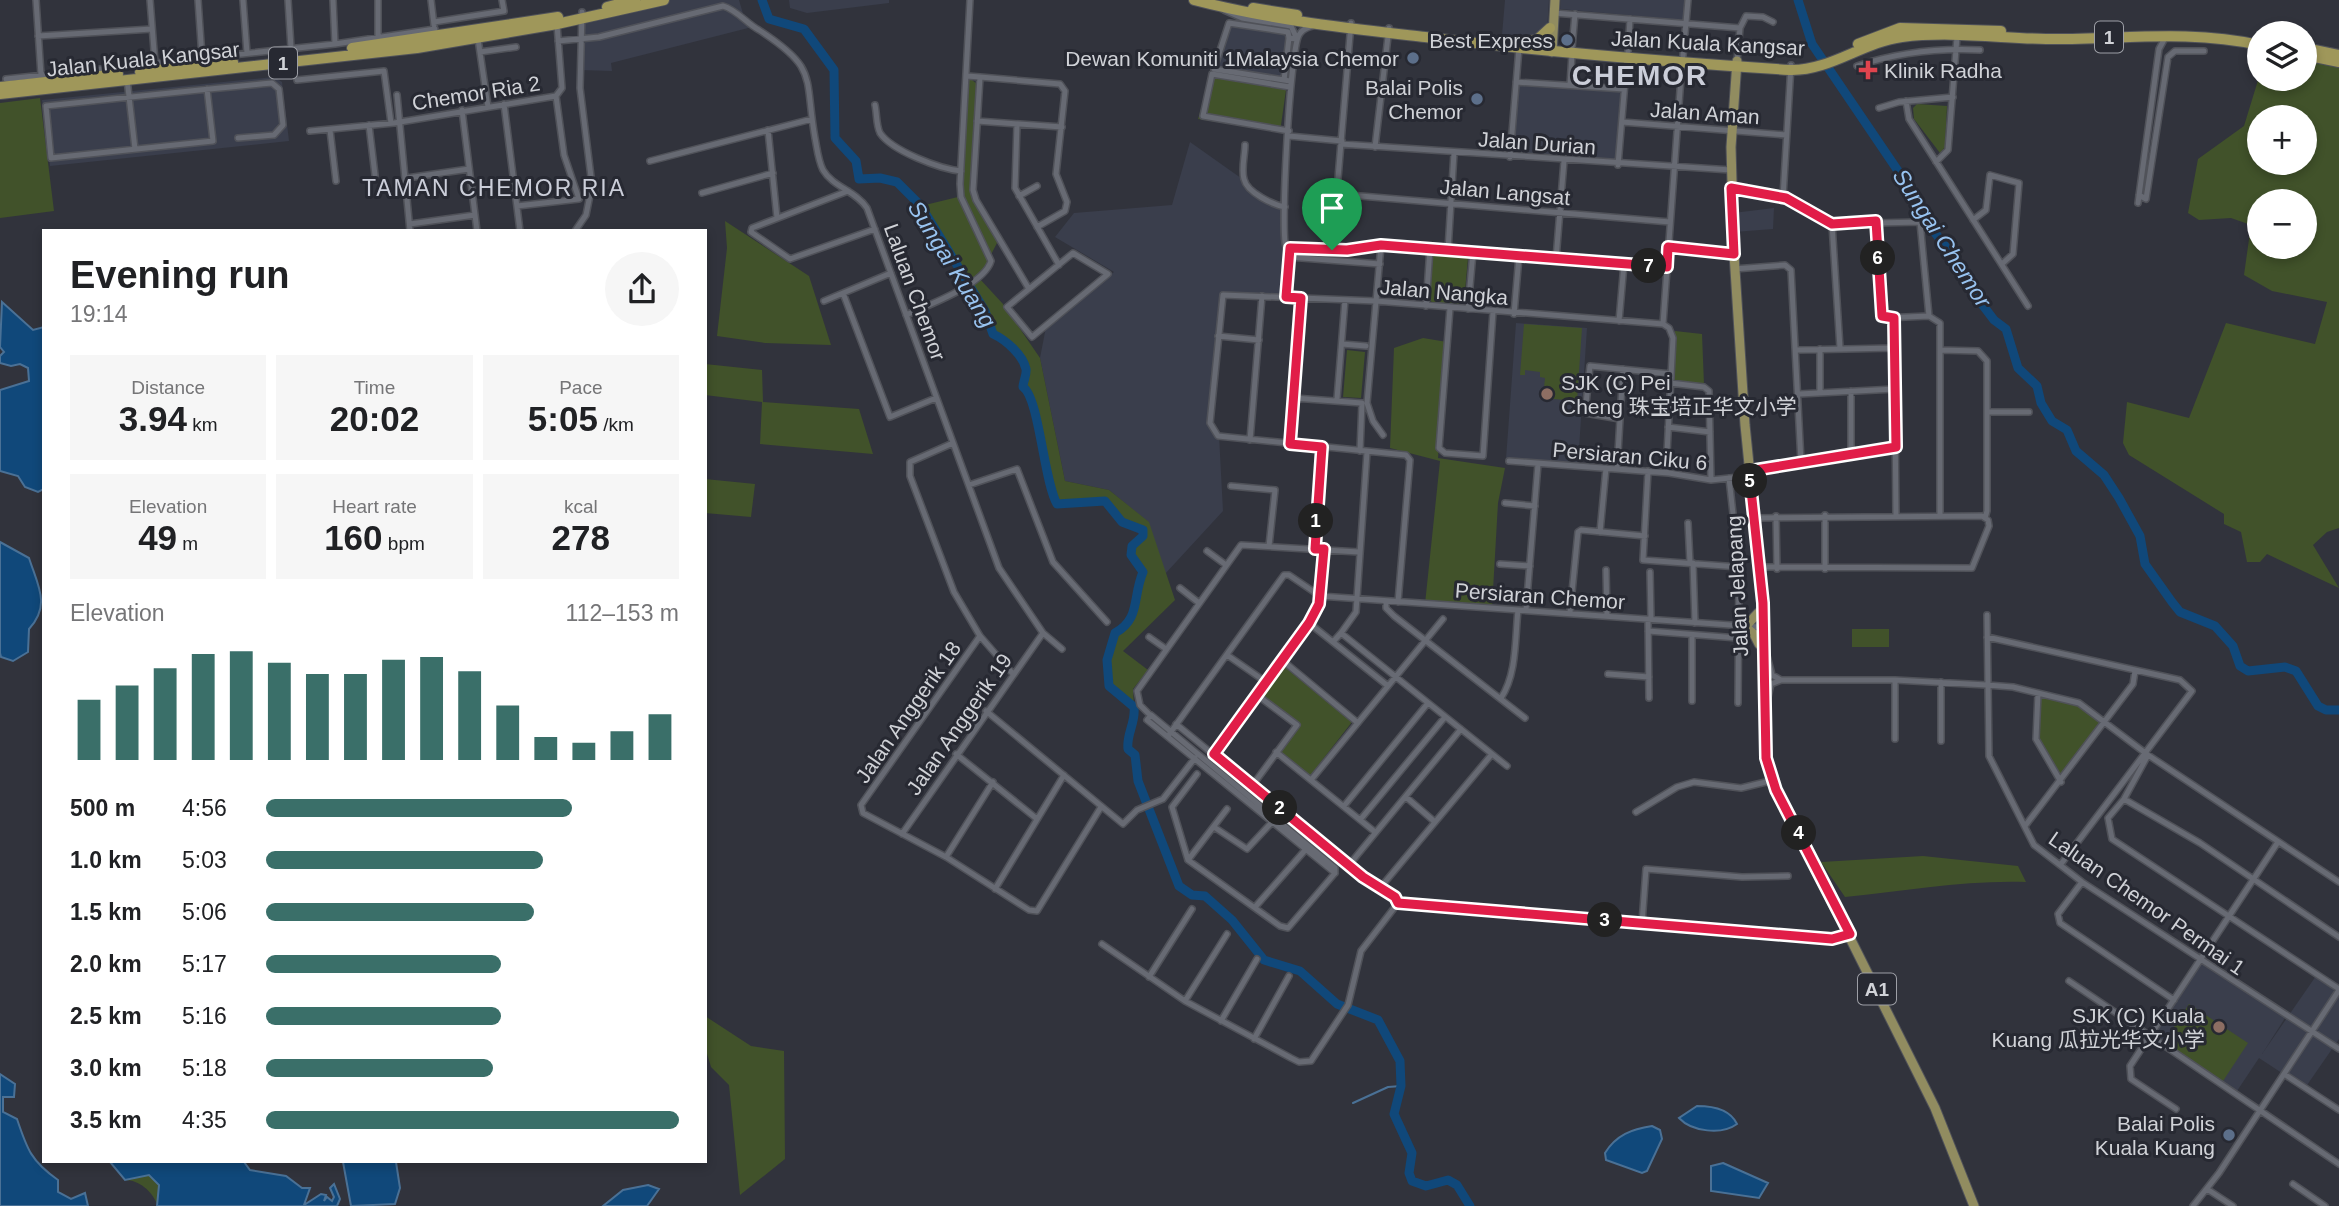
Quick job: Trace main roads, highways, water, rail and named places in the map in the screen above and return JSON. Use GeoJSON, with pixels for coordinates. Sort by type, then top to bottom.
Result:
{"type":"FeatureCollection","features":[{"type":"Feature","properties":{"kind":"highway","name":"Jalan Kuala Kangsar"},"geometry":{"type":"LineString","coordinates":[[0,94],[306,61],[478,39],[557,24],[635,0]]}},
{"type":"Feature","properties":{"kind":"highway","name":"Jalan Kuala Kangsar"},"geometry":{"type":"LineString","coordinates":[[3,83],[156,66],[286,57],[435,29],[582,16],[664,0]]}},
{"type":"Feature","properties":{"kind":"highway","name":"Jalan Kuala Kangsar"},"geometry":{"type":"LineString","coordinates":[[1194,0],[1351,26]]}},
{"type":"Feature","properties":{"kind":"highway","name":"Jalan Kuala Kangsar"},"geometry":{"type":"LineString","coordinates":[[1217,3],[1321,24],[1551,49],[1737,65],[1816,65],[1899,37],[2048,39],[2213,35],[2247,42]]}},
{"type":"Feature","properties":{"kind":"highway"},"geometry":{"type":"LineString","coordinates":[[1520,45],[1538,39],[1550,28]]}},
{"type":"Feature","properties":{"kind":"highway","name":"Jalan Kuala Kangsar"},"geometry":{"type":"LineString","coordinates":[[1834,58],[1878,35],[1907,28],[2046,33],[2196,28],[2247,36]]}},
{"type":"Feature","properties":{"kind":"highway"},"geometry":{"type":"LineString","coordinates":[[1907,28],[1948,32],[1957,37],[1979,30]]}},
{"type":"Feature","properties":{"kind":"highway"},"geometry":{"type":"LineString","coordinates":[[435,29],[440,40],[455,42]]}},
{"type":"Feature","properties":{"kind":"highway"},"geometry":{"type":"LineString","coordinates":[[417,48],[433,41],[435,29]]}},
{"type":"Feature","properties":{"kind":"highway"},"geometry":{"type":"LineString","coordinates":[[2317,50],[2339,55]]}},
{"type":"Feature","properties":{"kind":"highway"},"geometry":{"type":"LineString","coordinates":[[2317,57],[2339,62]]}},
{"type":"Feature","properties":{"kind":"main road"},"geometry":{"type":"LineString","coordinates":[[1551,49],[1556,0]]}},
{"type":"Feature","properties":{"kind":"main road"},"geometry":{"type":"LineString","coordinates":[[1551,49],[1550,28],[1555,13]]}},
{"type":"Feature","properties":{"kind":"main road","name":"Jalan Jelapang"},"geometry":{"type":"LineString","coordinates":[[1737,65],[1730,131],[1732,254],[1770,772],[1810,858]]}},
{"type":"Feature","properties":{"kind":"main road","name":"Jalan Jelapang"},"geometry":{"type":"LineString","coordinates":[[1729,170],[1732,254]]}},
{"type":"Feature","properties":{"kind":"main road","name":"Jalan Jelapang"},"geometry":{"type":"LineString","coordinates":[[1748,473],[1763,603],[1762,742],[1770,781],[1850,934],[1935,1108],[1977,1206]]}},
{"type":"Feature","properties":{"kind":"main road"},"geometry":{"type":"LineString","coordinates":[[1763,603],[1759,627],[1762,635],[1765,717]]}},
{"type":"Feature","properties":{"kind":"main road"},"geometry":{"type":"LineString","coordinates":[[1758,613],[1742,627],[1754,634],[1762,647]]}},
{"type":"Feature","properties":{"kind":"water"},"geometry":{"type":"Polygon","coordinates":[[[2,302],[33,330],[42,328],[42,490],[38,492],[25,487],[18,476],[0,471],[0,390],[29,381],[28,368],[20,364],[11,366],[0,363],[0,356],[4,352],[0,347],[2,302]]]}},
{"type":"Feature","properties":{"kind":"water"},"geometry":{"type":"Polygon","coordinates":[[[0,542],[29,558],[41,595],[40,612],[29,629],[28,652],[13,661],[1,657],[0,653],[0,542]]]}},
{"type":"Feature","properties":{"kind":"water"},"geometry":{"type":"Polygon","coordinates":[[[0,1074],[15,1084],[14,1097],[3,1097],[3,1112],[17,1119],[31,1154],[58,1180],[58,1192],[71,1199],[85,1193],[88,1206],[0,1206],[0,1074]]]}},
{"type":"Feature","properties":{"kind":"water"},"geometry":{"type":"Polygon","coordinates":[[[1697,1106],[1725,1112],[1737,1124],[1715,1131],[1699,1129],[1679,1118],[1697,1106]]]}},
{"type":"Feature","properties":{"kind":"water"},"geometry":{"type":"Polygon","coordinates":[[[1652,1126],[1660,1130],[1662,1139],[1647,1171],[1642,1173],[1606,1160],[1605,1153],[1619,1137],[1652,1126]]]}},
{"type":"Feature","properties":{"kind":"water"},"geometry":{"type":"Polygon","coordinates":[[[111,1163],[245,1163],[250,1170],[286,1176],[302,1188],[310,1188],[304,1205],[321,1194],[326,1195],[324,1201],[327,1197],[332,1201],[334,1197],[330,1188],[334,1184],[340,1199],[337,1206],[157,1206],[159,1185],[149,1175],[125,1180],[111,1163]]]}},
{"type":"Feature","properties":{"kind":"water"},"geometry":{"type":"Polygon","coordinates":[[[343,1163],[396,1163],[400,1188],[395,1204],[351,1206],[343,1163]]]}},
{"type":"Feature","properties":{"kind":"water"},"geometry":{"type":"Polygon","coordinates":[[[1723,1163],[1768,1183],[1759,1198],[1711,1191],[1711,1166],[1723,1163]]]}},
{"type":"Feature","properties":{"kind":"water"},"geometry":{"type":"Polygon","coordinates":[[[648,1185],[659,1189],[647,1206],[603,1206],[623,1190],[648,1185]]]}},
{"type":"Feature","properties":{"kind":"waterway","name":"Sungai Kuang"},"geometry":{"type":"LineString","coordinates":[[762,0],[769,19],[804,29],[834,70],[835,138],[856,161],[859,179],[880,178],[897,182],[921,206],[985,311],[993,334],[1008,344],[1021,358],[1026,371],[1023,387],[1033,406],[1048,478],[1057,504],[1105,501],[1122,522],[1143,530],[1143,536],[1132,546],[1131,555],[1143,572],[1129,621],[1115,633],[1107,660],[1109,686],[1134,707],[1128,749],[1135,755],[1138,781],[1179,886],[1192,895],[1205,896],[1232,920],[1264,960],[1300,971],[1337,1004],[1378,1020],[1400,1061],[1401,1086],[1394,1114],[1412,1153],[1409,1173],[1412,1181],[1426,1186],[1448,1180],[1457,1185],[1470,1206]]}},
{"type":"Feature","properties":{"kind":"waterway","name":"Sungai Chemor"},"geometry":{"type":"LineString","coordinates":[[1798,0],[1812,44],[1913,193],[1926,221],[1955,259],[1972,291],[1994,320],[2006,329],[2018,368],[2037,386],[2041,403],[2052,421],[2067,430],[2076,451],[2104,475],[2119,498],[2140,536],[2145,564],[2172,602],[2180,612],[2215,626],[2233,646],[2240,666],[2248,671],[2285,667],[2296,671],[2318,706],[2326,710],[2339,710]]}},
{"type":"Feature","properties":{"kind":"waterway"},"geometry":{"type":"LineString","coordinates":[[1353,1103],[1388,1087],[1401,1086]]}},
{"type":"Feature","properties":{"kind":"place","name":"Best Express"},"geometry":{"type":"Point","coordinates":[1567,40]}},
{"type":"Feature","properties":{"kind":"place","name":"Dewan Komuniti 1Malaysia Chemor"},"geometry":{"type":"Point","coordinates":[1413,58]}},
{"type":"Feature","properties":{"kind":"place","name":"Klinik Radha"},"geometry":{"type":"Point","coordinates":[1868,70]}},
{"type":"Feature","properties":{"kind":"place","name":"Balai Polis Chemor"},"geometry":{"type":"Point","coordinates":[1477,99]}},
{"type":"Feature","properties":{"kind":"place","name":"SJK (C) Pei Cheng 珠宝培正华文小学"},"geometry":{"type":"Point","coordinates":[1547,394]}},
{"type":"Feature","properties":{"kind":"place","name":"SJK (C) Kuala Kuang 瓜拉光华文小学"},"geometry":{"type":"Point","coordinates":[2219,1027]}},
{"type":"Feature","properties":{"kind":"place","name":"Balai Polis Kuala Kuang"},"geometry":{"type":"Point","coordinates":[2229,1135]}},
{"type":"Feature","properties":{"kind":"district","name":"CHEMOR"},"geometry":{"type":"Point","coordinates":[1640,75]}},
{"type":"Feature","properties":{"kind":"district","name":"TAMAN CHEMOR RIA"},"geometry":{"type":"Point","coordinates":[494,188]}}]}
